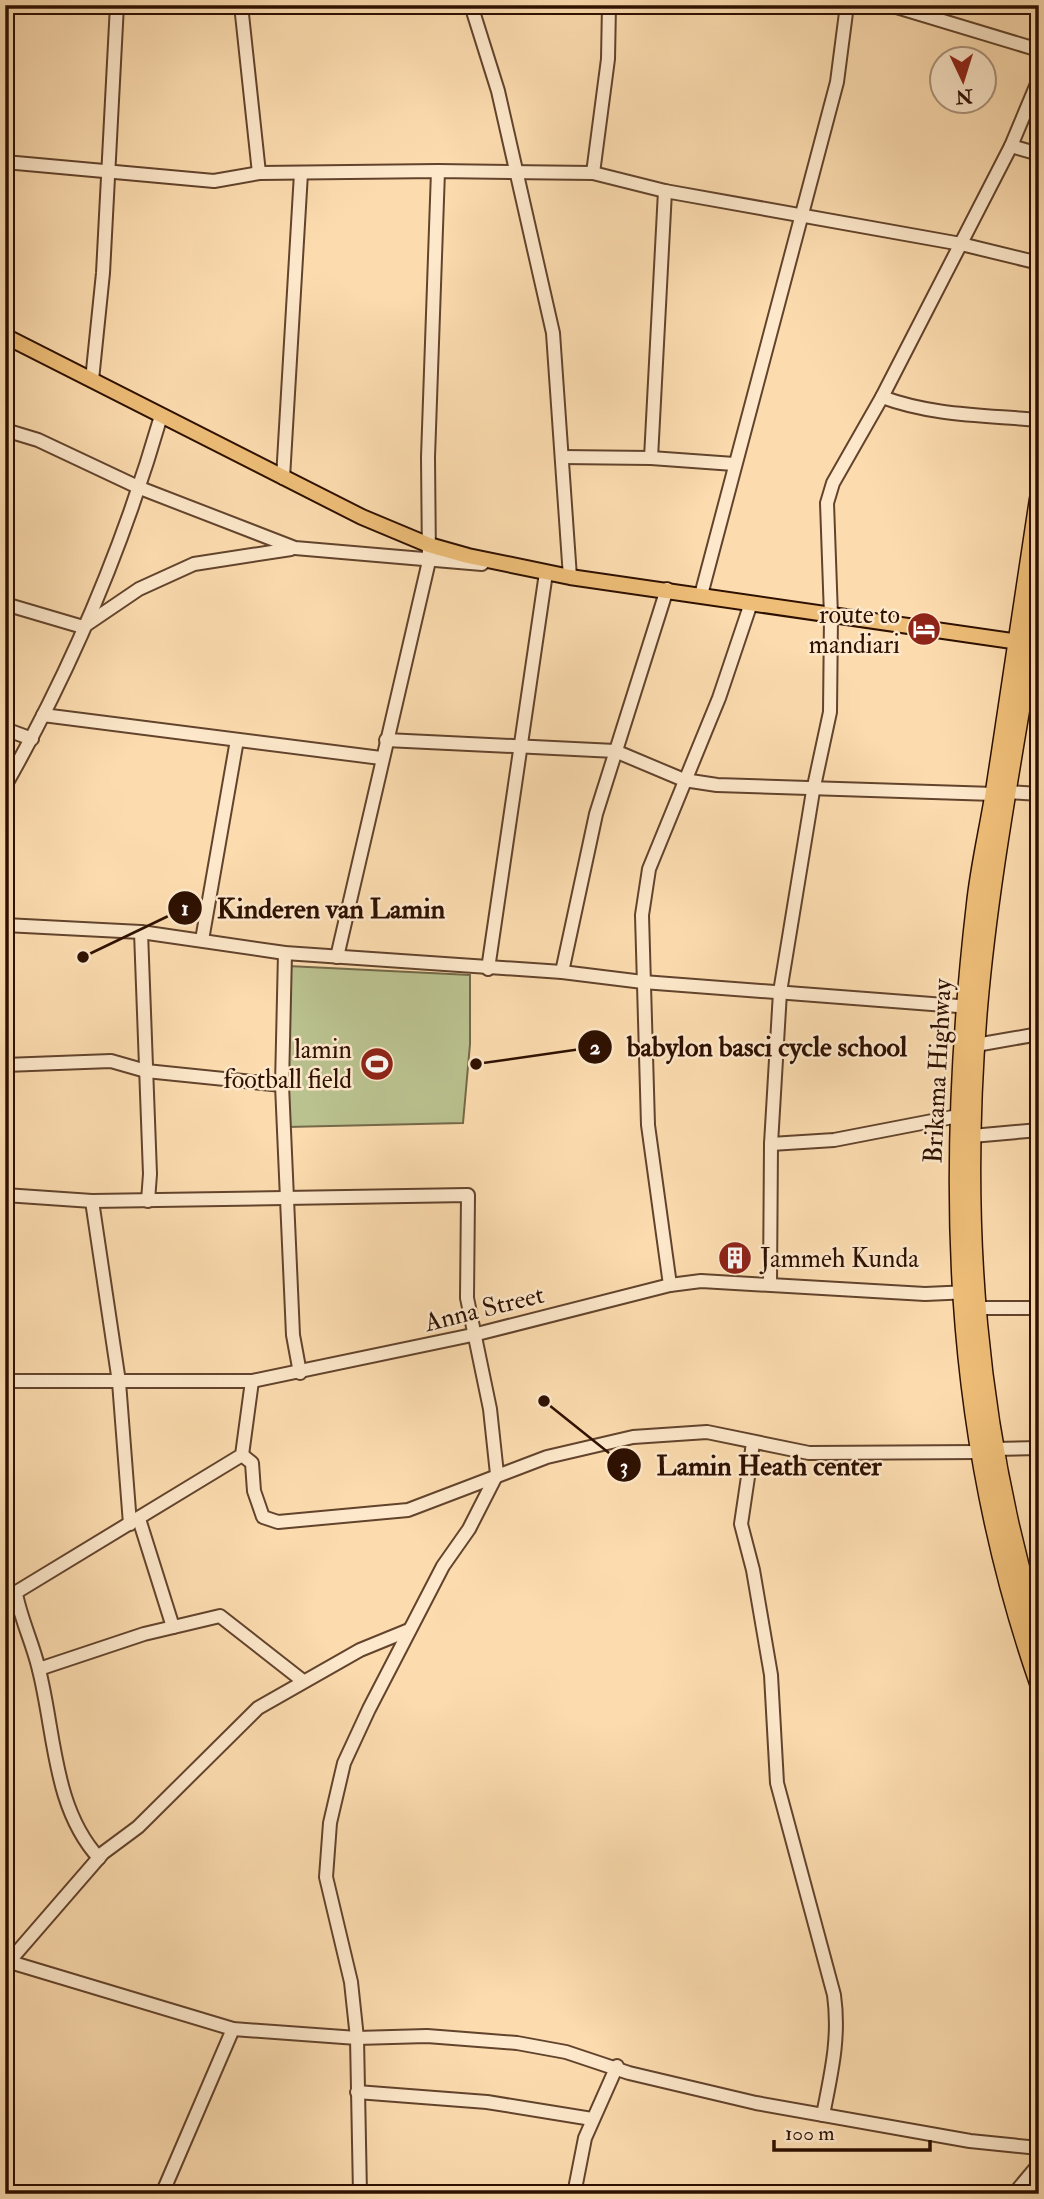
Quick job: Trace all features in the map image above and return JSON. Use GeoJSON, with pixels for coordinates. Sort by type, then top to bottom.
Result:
{"type":"FeatureCollection","features":[{"type":"Feature","properties":{"kind":"highway","name":"Brikama Highway"},"geometry":{"type":"LineString","coordinates":[[1001,793],[1024,642],[1039,499]]}},
{"type":"Feature","properties":{"kind":"highway","name":"Brikama Highway"},"geometry":{"type":"LineString","coordinates":[[1039,594],[1024,642],[1032,683],[1001,793],[976,900],[972,1007],[958,1116],[969,1297],[995,1525],[1039,1684]]}},
{"type":"Feature","properties":{"kind":"highway","name":"Brikama Highway"},"geometry":{"type":"LineString","coordinates":[[969,1297],[976,1045],[972,1007]]}},
{"type":"Feature","properties":{"kind":"highway","name":"Brikama Highway"},"geometry":{"type":"LineString","coordinates":[[986,1451],[1035,1609],[1039,1636]]}},
{"type":"Feature","properties":{"kind":"main road"},"geometry":{"type":"LineString","coordinates":[[5,336],[362,517],[429,545],[503,565],[570,577],[1024,642]]}},
{"type":"Feature","properties":{"kind":"street"},"geometry":{"type":"LineString","coordinates":[[92,380],[103,273],[117,5]]}},
{"type":"Feature","properties":{"kind":"street"},"geometry":{"type":"LineString","coordinates":[[241,5],[258,173]]}},
{"type":"Feature","properties":{"kind":"street"},"geometry":{"type":"LineString","coordinates":[[471,5],[498,91],[553,333],[570,577]]}},
{"type":"Feature","properties":{"kind":"street"},"geometry":{"type":"LineString","coordinates":[[593,173],[608,60],[609,5]]}},
{"type":"Feature","properties":{"kind":"street"},"geometry":{"type":"LineString","coordinates":[[701,595],[837,82],[847,5]]}},
{"type":"Feature","properties":{"kind":"street"},"geometry":{"type":"LineString","coordinates":[[890,5],[1039,50]]}},
{"type":"Feature","properties":{"kind":"street"},"geometry":{"type":"LineString","coordinates":[[770,1283],[771,1144],[780,992],[813,790],[831,712],[827,503],[833,483],[882,397],[1011,146],[1039,79]]}},
{"type":"Feature","properties":{"kind":"street"},"geometry":{"type":"LineString","coordinates":[[1011,146],[1039,154]]}},
{"type":"Feature","properties":{"kind":"street"},"geometry":{"type":"LineString","coordinates":[[5,162],[214,181],[258,173],[593,173],[666,191],[961,244],[1039,263]]}},
{"type":"Feature","properties":{"kind":"street"},"geometry":{"type":"LineString","coordinates":[[337,957],[429,561],[428,457],[438,171]]}},
{"type":"Feature","properties":{"kind":"street"},"geometry":{"type":"LineString","coordinates":[[283,478],[301,173]]}},
{"type":"Feature","properties":{"kind":"street"},"geometry":{"type":"LineString","coordinates":[[650,458],[666,191]]}},
{"type":"Feature","properties":{"kind":"street"},"geometry":{"type":"LineString","coordinates":[[882,397],[910,408],[938,413],[1039,420]]}},
{"type":"Feature","properties":{"kind":"street"},"geometry":{"type":"LineString","coordinates":[[5,786],[32,739],[83,627],[140,488],[161,416]]}},
{"type":"Feature","properties":{"kind":"street"},"geometry":{"type":"LineString","coordinates":[[5,430],[38,440],[140,488],[295,548]]}},
{"type":"Feature","properties":{"kind":"street"},"geometry":{"type":"LineString","coordinates":[[562,457],[650,458],[734,464]]}},
{"type":"Feature","properties":{"kind":"street"},"geometry":{"type":"LineString","coordinates":[[83,627],[139,589],[194,564],[295,548],[503,565]]}},
{"type":"Feature","properties":{"kind":"street"},"geometry":{"type":"LineString","coordinates":[[488,969],[546,573]]}},
{"type":"Feature","properties":{"kind":"street"},"geometry":{"type":"LineString","coordinates":[[562,972],[596,814],[667,589]]}},
{"type":"Feature","properties":{"kind":"street"},"geometry":{"type":"LineString","coordinates":[[670,1284],[648,1125],[642,915],[649,869],[719,698],[751,603]]}},
{"type":"Feature","properties":{"kind":"street"},"geometry":{"type":"LineString","coordinates":[[5,604],[83,627]]}},
{"type":"Feature","properties":{"kind":"street"},"geometry":{"type":"LineString","coordinates":[[43,715],[382,758]]}},
{"type":"Feature","properties":{"kind":"street"},"geometry":{"type":"LineString","coordinates":[[5,729],[32,739]]}},
{"type":"Feature","properties":{"kind":"street"},"geometry":{"type":"LineString","coordinates":[[202,940],[237,740]]}},
{"type":"Feature","properties":{"kind":"street"},"geometry":{"type":"LineString","coordinates":[[386,740],[615,751],[684,780],[813,790],[1039,794]]}},
{"type":"Feature","properties":{"kind":"street"},"geometry":{"type":"LineString","coordinates":[[5,925],[141,932],[285,953],[562,972],[643,982],[972,1007]]}},
{"type":"Feature","properties":{"kind":"street"},"geometry":{"type":"LineString","coordinates":[[141,932],[148,1201]]}},
{"type":"Feature","properties":{"kind":"street"},"geometry":{"type":"LineString","coordinates":[[285,953],[282,1085],[293,1335],[299,1373]]}},
{"type":"Feature","properties":{"kind":"street"},"geometry":{"type":"LineString","coordinates":[[976,1045],[1039,1034]]}},
{"type":"Feature","properties":{"kind":"street"},"geometry":{"type":"LineString","coordinates":[[5,1065],[111,1061],[146,1071],[282,1085]]}},
{"type":"Feature","properties":{"kind":"street"},"geometry":{"type":"LineString","coordinates":[[771,1144],[834,1140],[958,1116]]}},
{"type":"Feature","properties":{"kind":"street"},"geometry":{"type":"LineString","coordinates":[[972,1136],[1039,1130]]}},
{"type":"Feature","properties":{"kind":"street"},"geometry":{"type":"LineString","coordinates":[[5,1195],[92,1201],[468,1195],[467,1298],[477,1335],[490,1409],[497,1474],[469,1529],[443,1566],[408,1630],[344,1763],[330,1823],[326,1877],[351,1982],[357,2038],[360,2194]]}},
{"type":"Feature","properties":{"kind":"street"},"geometry":{"type":"LineString","coordinates":[[92,1201],[119,1382],[134,1521],[173,1627]]}},
{"type":"Feature","properties":{"kind":"street","name":"Anna Street"},"geometry":{"type":"LineString","coordinates":[[5,1381],[252,1381],[477,1335],[670,1284],[701,1281],[770,1283],[969,1297],[1039,1308]]}},
{"type":"Feature","properties":{"kind":"street"},"geometry":{"type":"LineString","coordinates":[[242,1455],[252,1381]]}},
{"type":"Feature","properties":{"kind":"street"},"geometry":{"type":"LineString","coordinates":[[242,1455],[252,1463],[254,1491],[263,1517],[278,1522],[408,1510],[497,1474],[586,1445],[633,1437],[707,1432],[809,1453],[1039,1448]]}},
{"type":"Feature","properties":{"kind":"street"},"geometry":{"type":"LineString","coordinates":[[753,1443],[741,1524],[753,1570],[770,1664],[777,1783],[834,1995],[837,2020],[835,2062],[823,2115]]}},
{"type":"Feature","properties":{"kind":"street"},"geometry":{"type":"LineString","coordinates":[[99,1858],[79,1832],[61,1781],[39,1669],[10,1597],[242,1455]]}},
{"type":"Feature","properties":{"kind":"street"},"geometry":{"type":"LineString","coordinates":[[39,1669],[173,1627],[220,1616],[303,1681]]}},
{"type":"Feature","properties":{"kind":"street"},"geometry":{"type":"LineString","coordinates":[[408,1630],[360,1650],[258,1708],[138,1827],[99,1858],[8,1964],[233,2029],[357,2038],[427,2036],[517,2043],[566,2052],[617,2066],[629,2073],[690,2089],[970,2141],[1039,2148]]}},
{"type":"Feature","properties":{"kind":"street"},"geometry":{"type":"LineString","coordinates":[[162,2194],[233,2029]]}},
{"type":"Feature","properties":{"kind":"street"},"geometry":{"type":"LineString","coordinates":[[573,2194],[579,2156],[592,2119],[617,2066]]}},
{"type":"Feature","properties":{"kind":"street"},"geometry":{"type":"LineString","coordinates":[[357,2092],[487,2102],[592,2119]]}},
{"type":"Feature","properties":{"kind":"street"},"geometry":{"type":"LineString","coordinates":[[1014,2194],[1039,2164]]}},
{"type":"Feature","properties":{"kind":"green space","name":"lamin football field"},"geometry":{"type":"Polygon","coordinates":[[[288,966],[470,975],[470,1044],[463,1123],[287,1127],[288,966]]]}},
{"type":"Feature","properties":{"kind":"place","name":"route to mandiari"},"geometry":{"type":"Point","coordinates":[924,629]}},
{"type":"Feature","properties":{"kind":"place","name":"Kinderen van Lamin"},"geometry":{"type":"Point","coordinates":[83,957]}},
{"type":"Feature","properties":{"kind":"place","name":"lamin football field"},"geometry":{"type":"Point","coordinates":[377,1064]}},
{"type":"Feature","properties":{"kind":"place","name":"babylon basci cycle school"},"geometry":{"type":"Point","coordinates":[476,1064]}},
{"type":"Feature","properties":{"kind":"place","name":"Jammeh Kunda"},"geometry":{"type":"Point","coordinates":[735,1258]}},
{"type":"Feature","properties":{"kind":"place","name":"Lamin Heath center"},"geometry":{"type":"Point","coordinates":[544,1401]}}]}
